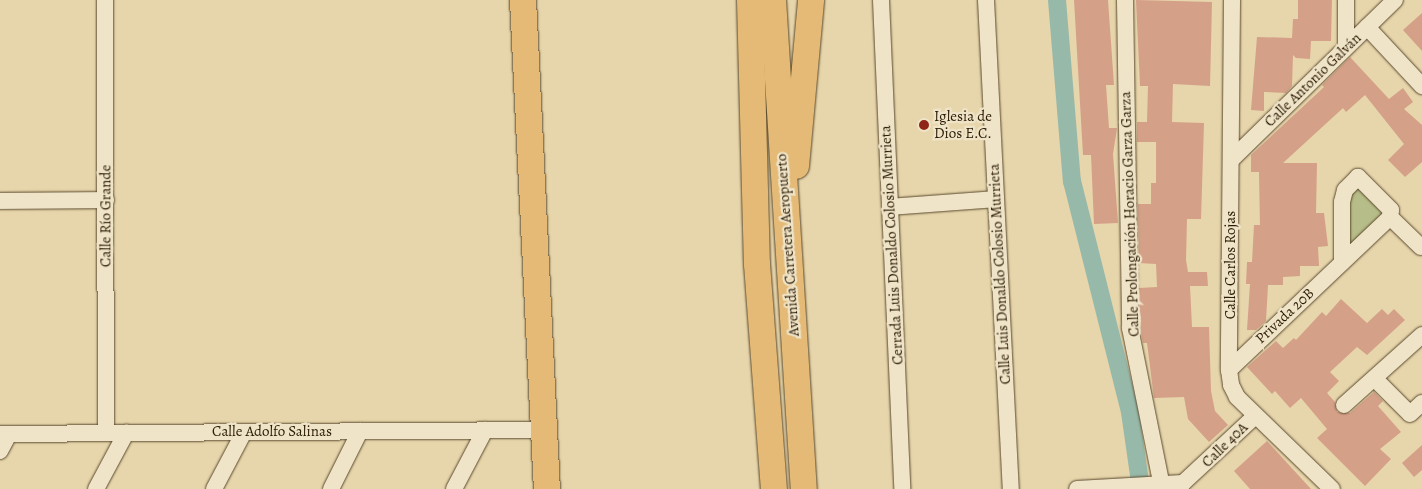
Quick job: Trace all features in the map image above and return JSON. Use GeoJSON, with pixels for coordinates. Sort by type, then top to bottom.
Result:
{"type":"FeatureCollection","features":[{"type":"Feature","properties":{"kind":"main road"},"geometry":{"type":"LineString","coordinates":[[523,0],[547,489]]}},
{"type":"Feature","properties":{"kind":"main road","name":"Avenida Carretera Aeropuerto"},"geometry":{"type":"LineString","coordinates":[[750,0],[758,264],[773,482]]}},
{"type":"Feature","properties":{"kind":"main road","name":"Avenida Carretera Aeropuerto"},"geometry":{"type":"LineString","coordinates":[[773,0],[782,176],[791,269],[804,489]]}},
{"type":"Feature","properties":{"kind":"main road"},"geometry":{"type":"LineString","coordinates":[[791,269],[797,138],[811,0]]}},
{"type":"Feature","properties":{"kind":"street","name":"Calle Río Grande"},"geometry":{"type":"LineString","coordinates":[[105,0],[106,433]]}},
{"type":"Feature","properties":{"kind":"street","name":"Cerrada Luis Donaldo Colosio Murrieta"},"geometry":{"type":"LineString","coordinates":[[881,0],[902,489]]}},
{"type":"Feature","properties":{"kind":"street","name":"Calle Luis Donaldo Colosio Murrieta"},"geometry":{"type":"LineString","coordinates":[[986,0],[1010,489]]}},
{"type":"Feature","properties":{"kind":"street","name":"Calle Prolongación Horacio Garza Garza"},"geometry":{"type":"LineString","coordinates":[[1125,0],[1130,328],[1164,487]]}},
{"type":"Feature","properties":{"kind":"street","name":"Calle Carlos Rojas"},"geometry":{"type":"LineString","coordinates":[[1232,0],[1229,370],[1237,397],[1332,489]]}},
{"type":"Feature","properties":{"kind":"street"},"geometry":{"type":"LineString","coordinates":[[1346,0],[1346,47]]}},
{"type":"Feature","properties":{"kind":"street","name":"Calle Antonio Galván"},"geometry":{"type":"LineString","coordinates":[[1231,160],[1394,0]]}},
{"type":"Feature","properties":{"kind":"street"},"geometry":{"type":"LineString","coordinates":[[1367,27],[1422,86]]}},
{"type":"Feature","properties":{"kind":"street"},"geometry":{"type":"LineString","coordinates":[[1342,262],[1342,202],[1351,181],[1358,177],[1391,210],[1390,217],[1421,247]]}},
{"type":"Feature","properties":{"kind":"street"},"geometry":{"type":"LineString","coordinates":[[890,207],[996,199]]}},
{"type":"Feature","properties":{"kind":"street"},"geometry":{"type":"LineString","coordinates":[[0,202],[106,200]]}},
{"type":"Feature","properties":{"kind":"street","name":"Privada 20B"},"geometry":{"type":"LineString","coordinates":[[1229,370],[1390,217]]}},
{"type":"Feature","properties":{"kind":"street"},"geometry":{"type":"LineString","coordinates":[[1344,405],[1422,335]]}},
{"type":"Feature","properties":{"kind":"street"},"geometry":{"type":"LineString","coordinates":[[1375,379],[1410,414],[1422,403]]}},
{"type":"Feature","properties":{"kind":"street","name":"Calle 40A"},"geometry":{"type":"LineString","coordinates":[[1077,489],[1164,487],[1192,477],[1255,416]]}},
{"type":"Feature","properties":{"kind":"street"},"geometry":{"type":"LineString","coordinates":[[454,489],[485,430]]}},
{"type":"Feature","properties":{"kind":"street","name":"Calle Adolfo Salinas"},"geometry":{"type":"LineString","coordinates":[[5,434],[544,430]]}},
{"type":"Feature","properties":{"kind":"street"},"geometry":{"type":"LineString","coordinates":[[331,489],[360,431]]}},
{"type":"Feature","properties":{"kind":"street"},"geometry":{"type":"LineString","coordinates":[[214,489],[244,432]]}},
{"type":"Feature","properties":{"kind":"street"},"geometry":{"type":"LineString","coordinates":[[96,489],[126,433]]}},
{"type":"Feature","properties":{"kind":"street"},"geometry":{"type":"LineString","coordinates":[[0,451],[5,434]]}},
{"type":"Feature","properties":{"kind":"green space"},"geometry":{"type":"Polygon","coordinates":[[[1351,181],[1391,210],[1342,262],[1351,181]]]}},
{"type":"Feature","properties":{"kind":"building"},"geometry":{"type":"Polygon","coordinates":[[[1074,0],[1108,0],[1114,85],[1106,85],[1109,128],[1117,128],[1113,154],[1118,223],[1094,224],[1091,155],[1083,155],[1074,0]]]}},
{"type":"Feature","properties":{"kind":"building"},"geometry":{"type":"Polygon","coordinates":[[[1136,0],[1212,2],[1210,86],[1173,84],[1172,122],[1204,123],[1201,219],[1187,219],[1186,260],[1188,272],[1207,272],[1208,286],[1190,286],[1192,327],[1209,327],[1211,391],[1215,411],[1228,425],[1209,442],[1188,419],[1184,397],[1154,398],[1147,343],[1143,343],[1141,332],[1139,288],[1157,287],[1156,264],[1139,263],[1138,204],[1151,204],[1151,183],[1156,183],[1156,142],[1137,142],[1137,122],[1147,122],[1148,86],[1140,86],[1136,0]]]}},
{"type":"Feature","properties":{"kind":"building"},"geometry":{"type":"Polygon","coordinates":[[[1298,0],[1332,0],[1331,41],[1311,41],[1310,59],[1296,58],[1293,55],[1292,86],[1286,93],[1264,92],[1264,111],[1251,110],[1257,37],[1292,38],[1293,19],[1298,19],[1298,0]]]}},
{"type":"Feature","properties":{"kind":"building"},"geometry":{"type":"Polygon","coordinates":[[[1422,13],[1422,51],[1403,30],[1422,13]]]}},
{"type":"Feature","properties":{"kind":"building"},"geometry":{"type":"Polygon","coordinates":[[[1350,57],[1389,99],[1403,88],[1413,102],[1404,109],[1422,125],[1422,162],[1405,177],[1388,160],[1404,144],[1365,95],[1346,112],[1343,108],[1283,163],[1317,163],[1316,213],[1324,213],[1328,246],[1318,247],[1319,266],[1300,266],[1300,276],[1283,277],[1283,285],[1268,285],[1266,321],[1256,330],[1247,330],[1250,284],[1246,284],[1247,262],[1252,262],[1254,225],[1260,225],[1259,172],[1251,172],[1251,155],[1324,87],[1322,85],[1350,57]]]}},
{"type":"Feature","properties":{"kind":"building"},"geometry":{"type":"Polygon","coordinates":[[[1341,299],[1367,323],[1382,309],[1388,315],[1394,309],[1405,320],[1367,355],[1357,347],[1330,372],[1339,381],[1327,393],[1335,402],[1337,412],[1350,413],[1374,392],[1383,401],[1378,406],[1401,432],[1380,449],[1391,459],[1365,486],[1317,438],[1327,429],[1301,398],[1290,408],[1275,391],[1272,394],[1247,367],[1276,341],[1283,348],[1294,338],[1296,340],[1322,312],[1326,316],[1341,299]]]}},
{"type":"Feature","properties":{"kind":"building"},"geometry":{"type":"Polygon","coordinates":[[[1267,441],[1311,489],[1250,489],[1234,471],[1267,441]]]}},
{"type":"Feature","properties":{"kind":"building"},"geometry":{"type":"Polygon","coordinates":[[[1422,445],[1422,470],[1414,477],[1402,463],[1422,445]]]}},
{"type":"Feature","properties":{"kind":"waterway"},"geometry":{"type":"LineString","coordinates":[[1057,0],[1072,181],[1130,412],[1141,489]]}},
{"type":"Feature","properties":{"kind":"place","name":"Iglesia de Dios E.C."},"geometry":{"type":"Point","coordinates":[924,125]}}]}
